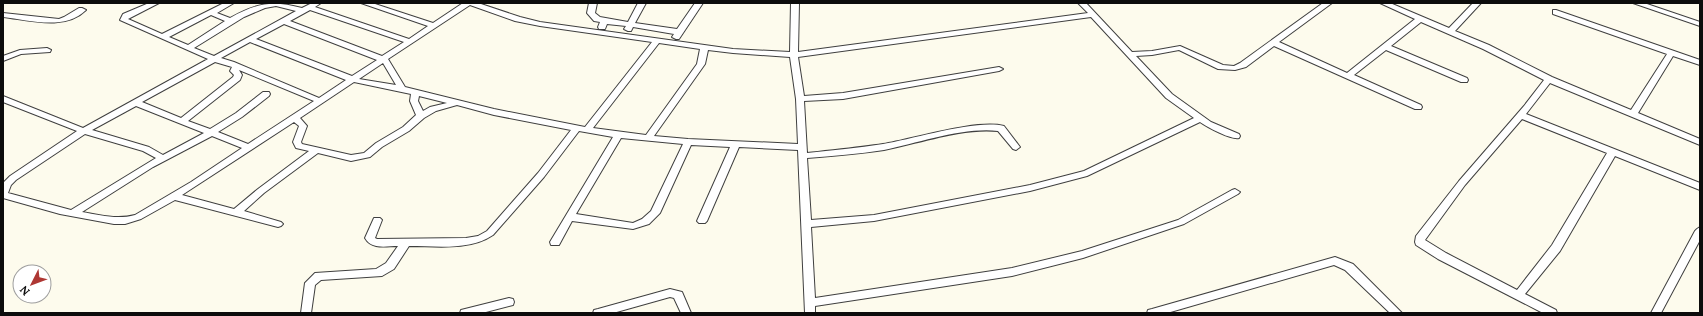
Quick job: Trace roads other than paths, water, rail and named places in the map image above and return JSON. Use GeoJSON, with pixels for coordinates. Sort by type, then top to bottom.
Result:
{"type":"FeatureCollection","features":[{"type":"Feature","properties":{"kind":"street"},"geometry":{"type":"LineString","coordinates":[[154,3],[126,16],[124,20],[214,59],[320,102]]}},
{"type":"Feature","properties":{"kind":"street"},"geometry":{"type":"LineString","coordinates":[[162,37],[230,3]]}},
{"type":"Feature","properties":{"kind":"street"},"geometry":{"type":"LineString","coordinates":[[318,3],[84,132],[13,178],[7,184],[3,194],[73,214],[114,221],[125,221],[138,217],[249,148],[470,3],[518,19],[657,40],[757,53],[794,55],[1092,15]]}},
{"type":"Feature","properties":{"kind":"street"},"geometry":{"type":"LineString","coordinates":[[365,3],[435,26]]}},
{"type":"Feature","properties":{"kind":"street"},"geometry":{"type":"LineString","coordinates":[[593,3],[591,13],[597,19],[679,32]]}},
{"type":"Feature","properties":{"kind":"street"},"geometry":{"type":"LineString","coordinates":[[624,35],[642,3]]}},
{"type":"Feature","properties":{"kind":"street"},"geometry":{"type":"LineString","coordinates":[[673,42],[699,3]]}},
{"type":"Feature","properties":{"kind":"street"},"geometry":{"type":"LineString","coordinates":[[795,3],[794,55],[800,99],[810,308],[881,291],[1012,272],[1083,254],[1181,222],[1235,192]]}},
{"type":"Feature","properties":{"kind":"street"},"geometry":{"type":"LineString","coordinates":[[1082,3],[1169,96],[1199,119],[1236,136]]}},
{"type":"Feature","properties":{"kind":"street"},"geometry":{"type":"LineString","coordinates":[[1131,54],[1152,53],[1180,48],[1221,67],[1235,68],[1243,65],[1328,3]]}},
{"type":"Feature","properties":{"kind":"street"},"geometry":{"type":"LineString","coordinates":[[1384,3],[1486,47],[1549,79],[1700,142]]}},
{"type":"Feature","properties":{"kind":"street"},"geometry":{"type":"LineString","coordinates":[[1450,31],[1477,3]]}},
{"type":"Feature","properties":{"kind":"street"},"geometry":{"type":"LineString","coordinates":[[1637,3],[1700,24]]}},
{"type":"Feature","properties":{"kind":"street"},"geometry":{"type":"LineString","coordinates":[[190,48],[209,33],[264,6],[272,4],[281,5],[302,12]]}},
{"type":"Feature","properties":{"kind":"street"},"geometry":{"type":"LineString","coordinates":[[309,7],[412,42]]}},
{"type":"Feature","properties":{"kind":"street"},"geometry":{"type":"LineString","coordinates":[[3,15],[59,21],[67,19],[82,10]]}},
{"type":"Feature","properties":{"kind":"street"},"geometry":{"type":"LineString","coordinates":[[1556,12],[1700,63]]}},
{"type":"Feature","properties":{"kind":"street"},"geometry":{"type":"LineString","coordinates":[[211,13],[232,21]]}},
{"type":"Feature","properties":{"kind":"street"},"geometry":{"type":"LineString","coordinates":[[1080,17],[1099,21]]}},
{"type":"Feature","properties":{"kind":"street"},"geometry":{"type":"LineString","coordinates":[[1348,76],[1421,18]]}},
{"type":"Feature","properties":{"kind":"street"},"geometry":{"type":"LineString","coordinates":[[284,21],[385,60],[402,89]]}},
{"type":"Feature","properties":{"kind":"street"},"geometry":{"type":"LineString","coordinates":[[600,32],[604,21]]}},
{"type":"Feature","properties":{"kind":"street"},"geometry":{"type":"LineString","coordinates":[[251,40],[354,80],[402,89],[494,112],[618,135],[688,142],[736,144],[803,151],[882,147],[976,129],[995,127],[1001,128],[1016,147]]}},
{"type":"Feature","properties":{"kind":"street"},"geometry":{"type":"LineString","coordinates":[[587,130],[657,40]]}},
{"type":"Feature","properties":{"kind":"street"},"geometry":{"type":"LineString","coordinates":[[1274,42],[1418,107]]}},
{"type":"Feature","properties":{"kind":"street"},"geometry":{"type":"LineString","coordinates":[[648,138],[701,64],[705,46]]}},
{"type":"Feature","properties":{"kind":"street"},"geometry":{"type":"LineString","coordinates":[[1384,46],[1464,80]]}},
{"type":"Feature","properties":{"kind":"street"},"geometry":{"type":"LineString","coordinates":[[3,59],[20,52],[47,50]]}},
{"type":"Feature","properties":{"kind":"street"},"geometry":{"type":"LineString","coordinates":[[1633,114],[1671,54]]}},
{"type":"Feature","properties":{"kind":"street"},"geometry":{"type":"LineString","coordinates":[[182,121],[237,78],[238,76],[234,71],[236,67]]}},
{"type":"Feature","properties":{"kind":"street"},"geometry":{"type":"LineString","coordinates":[[800,99],[843,96],[999,69]]}},
{"type":"Feature","properties":{"kind":"street"},"geometry":{"type":"LineString","coordinates":[[1549,79],[1462,183],[1420,239],[1420,242],[1423,245],[1552,313]]}},
{"type":"Feature","properties":{"kind":"street"},"geometry":{"type":"LineString","coordinates":[[415,92],[414,101],[421,116]]}},
{"type":"Feature","properties":{"kind":"street"},"geometry":{"type":"LineString","coordinates":[[73,214],[162,158],[211,133],[239,115],[266,94]]}},
{"type":"Feature","properties":{"kind":"street"},"geometry":{"type":"LineString","coordinates":[[3,99],[84,132],[146,149],[162,158]]}},
{"type":"Feature","properties":{"kind":"street"},"geometry":{"type":"LineString","coordinates":[[295,118],[303,126],[297,142],[299,146],[351,158],[364,156],[406,129],[421,116],[433,109],[456,102]]}},
{"type":"Feature","properties":{"kind":"street"},"geometry":{"type":"LineString","coordinates":[[136,103],[249,148]]}},
{"type":"Feature","properties":{"kind":"street"},"geometry":{"type":"LineString","coordinates":[[1520,115],[1700,187]]}},
{"type":"Feature","properties":{"kind":"street"},"geometry":{"type":"LineString","coordinates":[[806,224],[874,218],[1030,188],[1072,178],[1087,173],[1199,119]]}},
{"type":"Feature","properties":{"kind":"street"},"geometry":{"type":"LineString","coordinates":[[377,220],[370,238],[376,243],[466,242],[481,239],[490,233],[541,175],[577,128]]}},
{"type":"Feature","properties":{"kind":"street"},"geometry":{"type":"LineString","coordinates":[[555,242],[618,135]]}},
{"type":"Feature","properties":{"kind":"street"},"geometry":{"type":"LineString","coordinates":[[570,217],[633,226],[647,222],[654,213],[688,142]]}},
{"type":"Feature","properties":{"kind":"street"},"geometry":{"type":"LineString","coordinates":[[702,221],[736,144]]}},
{"type":"Feature","properties":{"kind":"street"},"geometry":{"type":"LineString","coordinates":[[236,213],[261,191],[316,150]]}},
{"type":"Feature","properties":{"kind":"street"},"geometry":{"type":"LineString","coordinates":[[1518,296],[1556,248],[1612,153]]}},
{"type":"Feature","properties":{"kind":"street"},"geometry":{"type":"LineString","coordinates":[[173,196],[278,224]]}},
{"type":"Feature","properties":{"kind":"street"},"geometry":{"type":"LineString","coordinates":[[1656,313],[1700,230]]}},
{"type":"Feature","properties":{"kind":"street"},"geometry":{"type":"LineString","coordinates":[[306,313],[310,283],[314,279],[319,276],[378,274],[390,266],[406,243]]}},
{"type":"Feature","properties":{"kind":"street"},"geometry":{"type":"LineString","coordinates":[[1152,313],[1335,262],[1349,267],[1397,313]]}},
{"type":"Feature","properties":{"kind":"street"},"geometry":{"type":"LineString","coordinates":[[598,313],[670,293],[678,295],[686,313]]}},
{"type":"Feature","properties":{"kind":"street"},"geometry":{"type":"LineString","coordinates":[[465,313],[509,302]]}}]}
